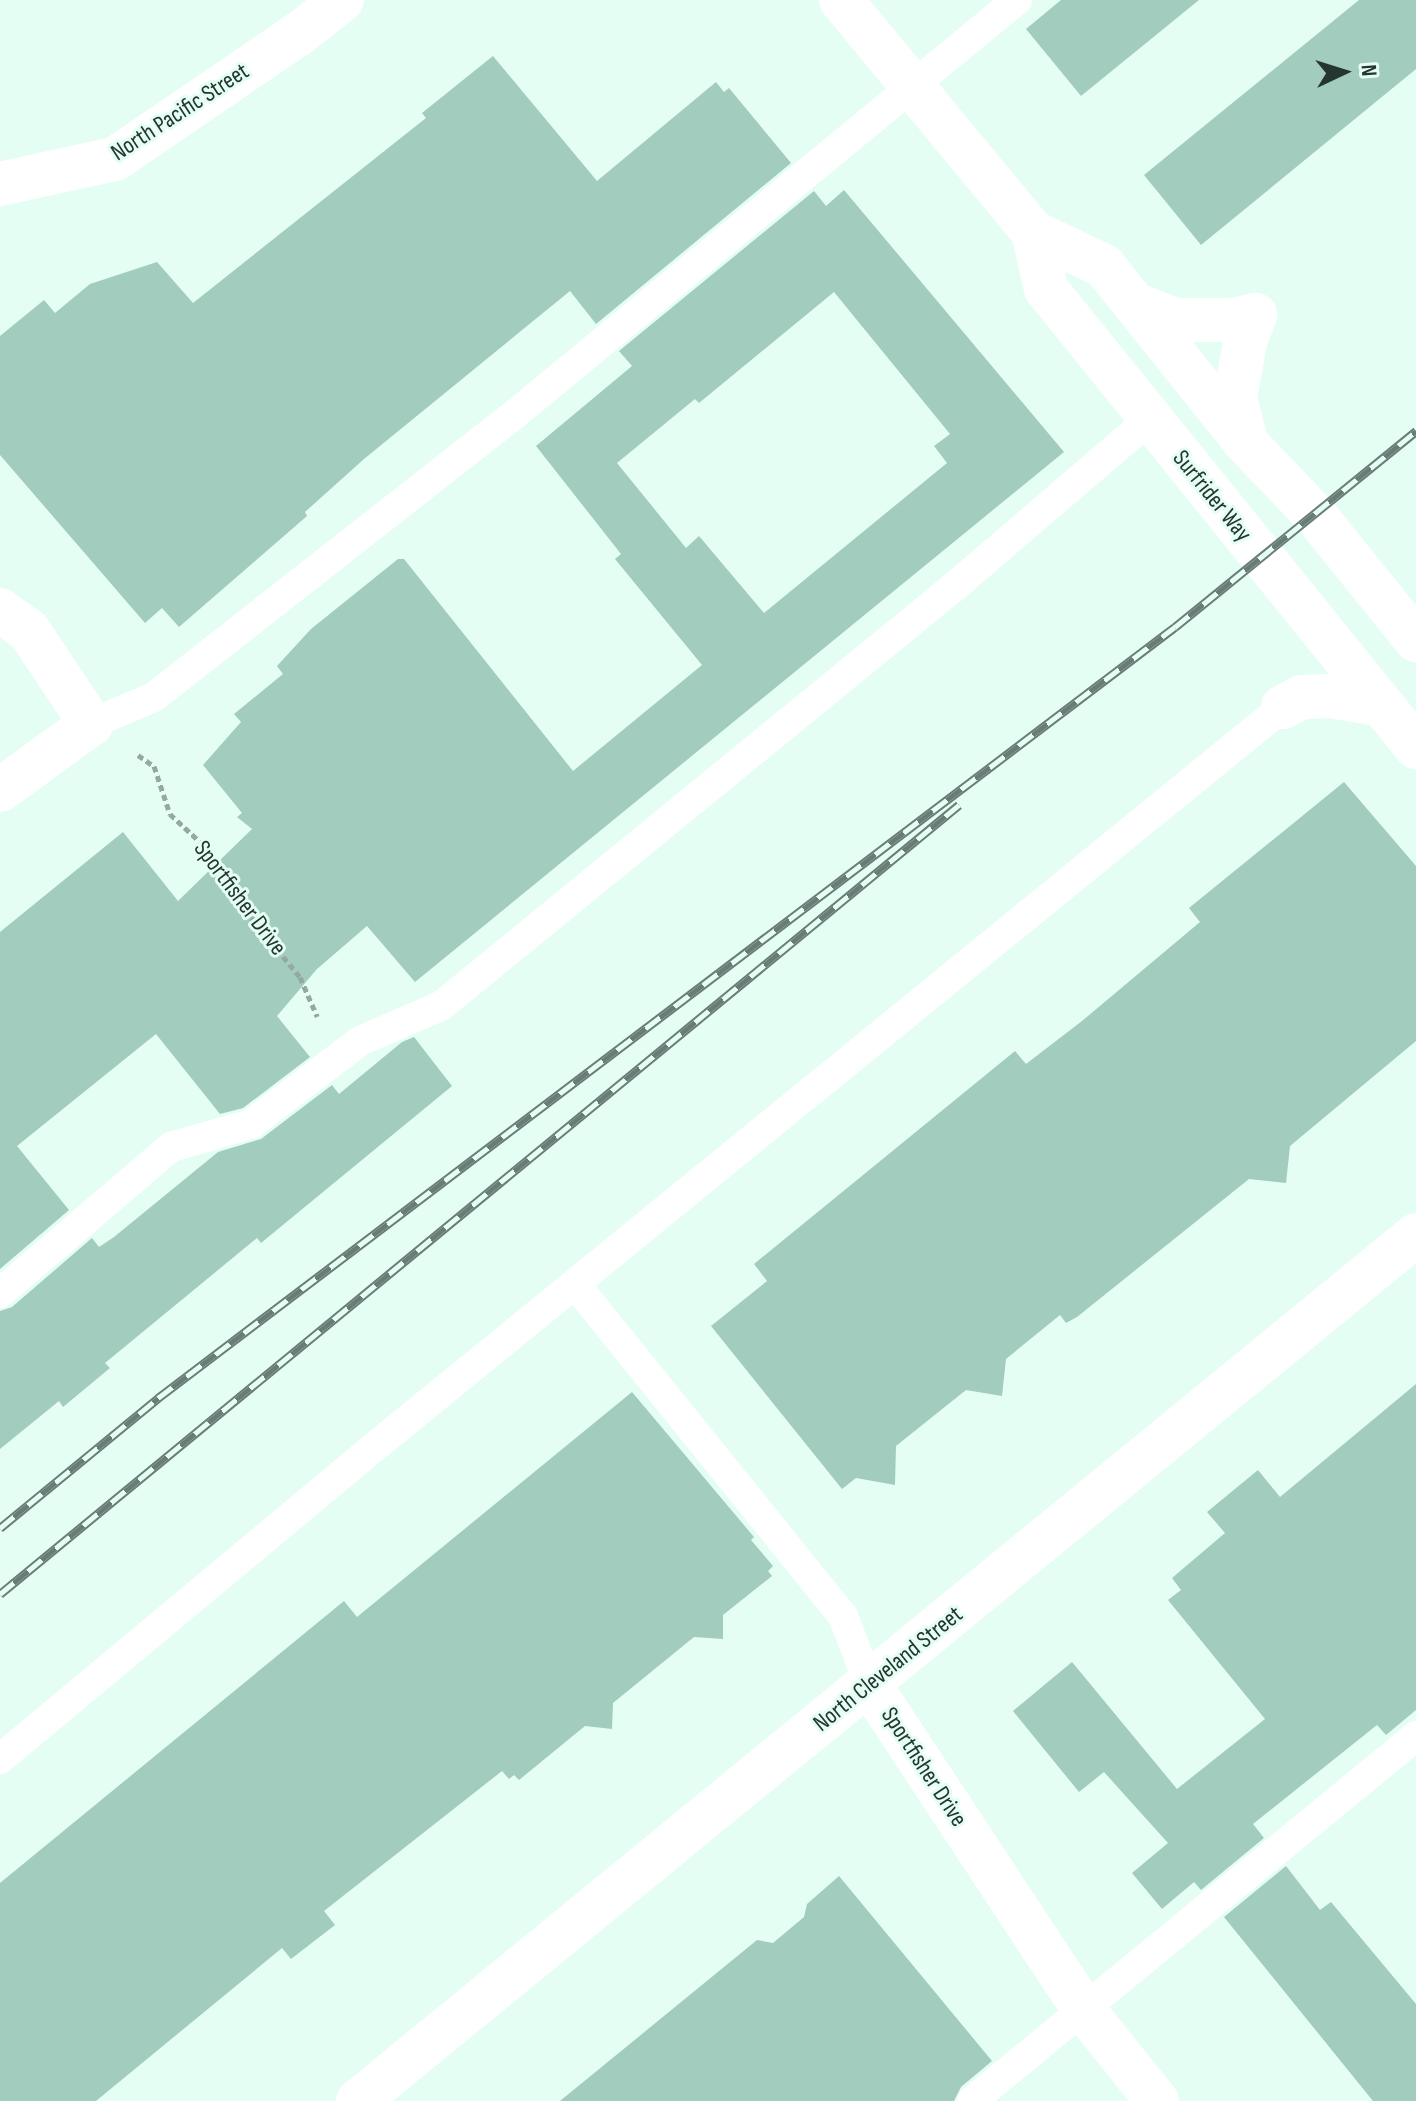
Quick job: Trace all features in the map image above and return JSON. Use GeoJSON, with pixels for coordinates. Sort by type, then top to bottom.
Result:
{"type":"FeatureCollection","features":[{"type":"Feature","properties":{"kind":"main road","name":"North Pacific Street"},"geometry":{"type":"LineString","coordinates":[[0,184],[115,159],[300,33],[342,0]]}},
{"type":"Feature","properties":{"kind":"main road","name":"Surfrider Way"},"geometry":{"type":"LineString","coordinates":[[841,0],[1033,232],[1104,266],[1246,443],[1315,515],[1416,640]]}},
{"type":"Feature","properties":{"kind":"main road","name":"Surfrider Way"},"geometry":{"type":"LineString","coordinates":[[1033,232],[1046,289],[1416,747]]}},
{"type":"Feature","properties":{"kind":"main road"},"geometry":{"type":"LineString","coordinates":[[1135,304],[1175,320],[1233,320],[1255,315],[1246,338],[1235,398],[1246,443]]}},
{"type":"Feature","properties":{"kind":"main road"},"geometry":{"type":"LineString","coordinates":[[0,610],[29,631],[91,724],[0,790]]}},
{"type":"Feature","properties":{"kind":"main road"},"geometry":{"type":"LineString","coordinates":[[1283,707],[1302,697],[1329,696],[1380,704]]}},
{"type":"Feature","properties":{"kind":"main road","name":"North Cleveland Street"},"geometry":{"type":"LineString","coordinates":[[358,2101],[1416,1235]]}},
{"type":"Feature","properties":{"kind":"main road","name":"Sportfisher Drive"},"geometry":{"type":"LineString","coordinates":[[869,1684],[1083,2009],[1157,2101]]}},
{"type":"Feature","properties":{"kind":"lane"},"geometry":{"type":"LineString","coordinates":[[91,724],[154,697],[509,419],[1017,0]]}},
{"type":"Feature","properties":{"kind":"lane"},"geometry":{"type":"LineString","coordinates":[[0,1293],[171,1147],[251,1124],[360,1041],[441,1006],[954,587],[1149,420]]}},
{"type":"Feature","properties":{"kind":"lane"},"geometry":{"type":"LineString","coordinates":[[0,1759],[575,1284],[1283,707]]}},
{"type":"Feature","properties":{"kind":"lane","name":"Sportfisher Drive"},"geometry":{"type":"LineString","coordinates":[[575,1284],[843,1616],[869,1684]]}},
{"type":"Feature","properties":{"kind":"lane"},"geometry":{"type":"LineString","coordinates":[[972,2101],[1416,1736]]}},
{"type":"Feature","properties":{"kind":"path","name":"Sportfisher Drive"},"geometry":{"type":"LineString","coordinates":[[91,724],[154,766],[170,814],[211,852],[245,910],[300,977],[332,1062]]}},
{"type":"Feature","properties":{"kind":"building"},"geometry":{"type":"Polygon","coordinates":[[[1061,0],[1199,0],[1081,96],[1026,29],[1061,0]]]}},
{"type":"Feature","properties":{"kind":"building"},"geometry":{"type":"Polygon","coordinates":[[[1359,0],[1416,0],[1416,69],[1201,245],[1144,175],[1359,0]]]}},
{"type":"Feature","properties":{"kind":"building"},"geometry":{"type":"Polygon","coordinates":[[[493,56],[597,181],[716,82],[724,92],[729,88],[791,163],[596,324],[570,291],[364,459],[305,512],[307,516],[179,627],[162,608],[145,623],[0,455],[0,336],[44,300],[55,313],[90,284],[157,262],[193,303],[426,118],[422,113],[493,56]]]}},
{"type":"Feature","properties":{"kind":"building"},"geometry":{"type":"Polygon","coordinates":[[[844,190],[1064,452],[415,982],[367,926],[317,969],[277,1016],[310,1057],[243,1108],[220,1114],[156,1034],[17,1146],[69,1210],[0,1269],[0,932],[123,832],[178,901],[252,829],[237,817],[242,813],[203,765],[241,722],[234,714],[283,674],[277,666],[311,629],[398,559],[404,559],[573,771],[702,665],[615,559],[621,554],[536,446],[632,366],[619,351],[814,191],[826,206],[844,190]],[[834,292],[699,403],[695,399],[617,463],[686,548],[699,536],[764,613],[947,463],[934,446],[950,434],[834,292]]]}},
{"type":"Feature","properties":{"kind":"building"},"geometry":{"type":"Polygon","coordinates":[[[1344,782],[1416,866],[1416,1041],[1290,1146],[1286,1183],[1249,1179],[1077,1317],[1066,1323],[1060,1315],[1006,1359],[1002,1396],[966,1390],[896,1446],[895,1485],[856,1478],[842,1489],[711,1326],[767,1281],[754,1264],[1015,1051],[1026,1064],[1082,1021],[1200,922],[1189,908],[1344,782]]]}},
{"type":"Feature","properties":{"kind":"building"},"geometry":{"type":"Polygon","coordinates":[[[414,1037],[452,1086],[261,1243],[257,1238],[105,1363],[110,1368],[63,1407],[59,1401],[0,1449],[0,1311],[12,1307],[92,1238],[99,1247],[114,1237],[218,1152],[261,1139],[332,1085],[339,1094],[402,1042],[414,1037]]]}},
{"type":"Feature","properties":{"kind":"building"},"geometry":{"type":"Polygon","coordinates":[[[1416,1384],[1416,1710],[1386,1735],[1377,1725],[1253,1824],[1264,1838],[1201,1890],[1194,1882],[1162,1909],[1132,1873],[1168,1843],[1104,1772],[1079,1792],[1013,1711],[1072,1662],[1177,1789],[1265,1719],[1168,1600],[1181,1590],[1172,1578],[1225,1533],[1207,1512],[1258,1470],[1280,1497],[1416,1384]]]}},
{"type":"Feature","properties":{"kind":"building"},"geometry":{"type":"Polygon","coordinates":[[[632,1392],[754,1537],[751,1540],[773,1566],[768,1571],[772,1576],[723,1615],[723,1639],[694,1637],[613,1703],[612,1729],[585,1726],[519,1780],[514,1775],[509,1779],[502,1771],[324,1911],[335,1925],[291,1959],[282,1948],[96,2101],[0,2101],[0,1883],[344,1601],[357,1617],[632,1392]]]}},
{"type":"Feature","properties":{"kind":"building"},"geometry":{"type":"Polygon","coordinates":[[[1286,1866],[1320,1910],[1331,1902],[1416,2004],[1416,2101],[1373,2101],[1224,1917],[1286,1866]]]}},
{"type":"Feature","properties":{"kind":"building"},"geometry":{"type":"Polygon","coordinates":[[[839,1876],[992,2061],[961,2087],[954,2101],[560,2101],[757,1940],[773,1943],[804,1917],[807,1904],[839,1876]]]}},
{"type":"Feature","properties":{"kind":"railway"},"geometry":{"type":"LineString","coordinates":[[0,1528],[158,1398],[1175,627],[1416,431]]}},
{"type":"Feature","properties":{"kind":"railway"},"geometry":{"type":"LineString","coordinates":[[0,1594],[959,805]]}}]}
